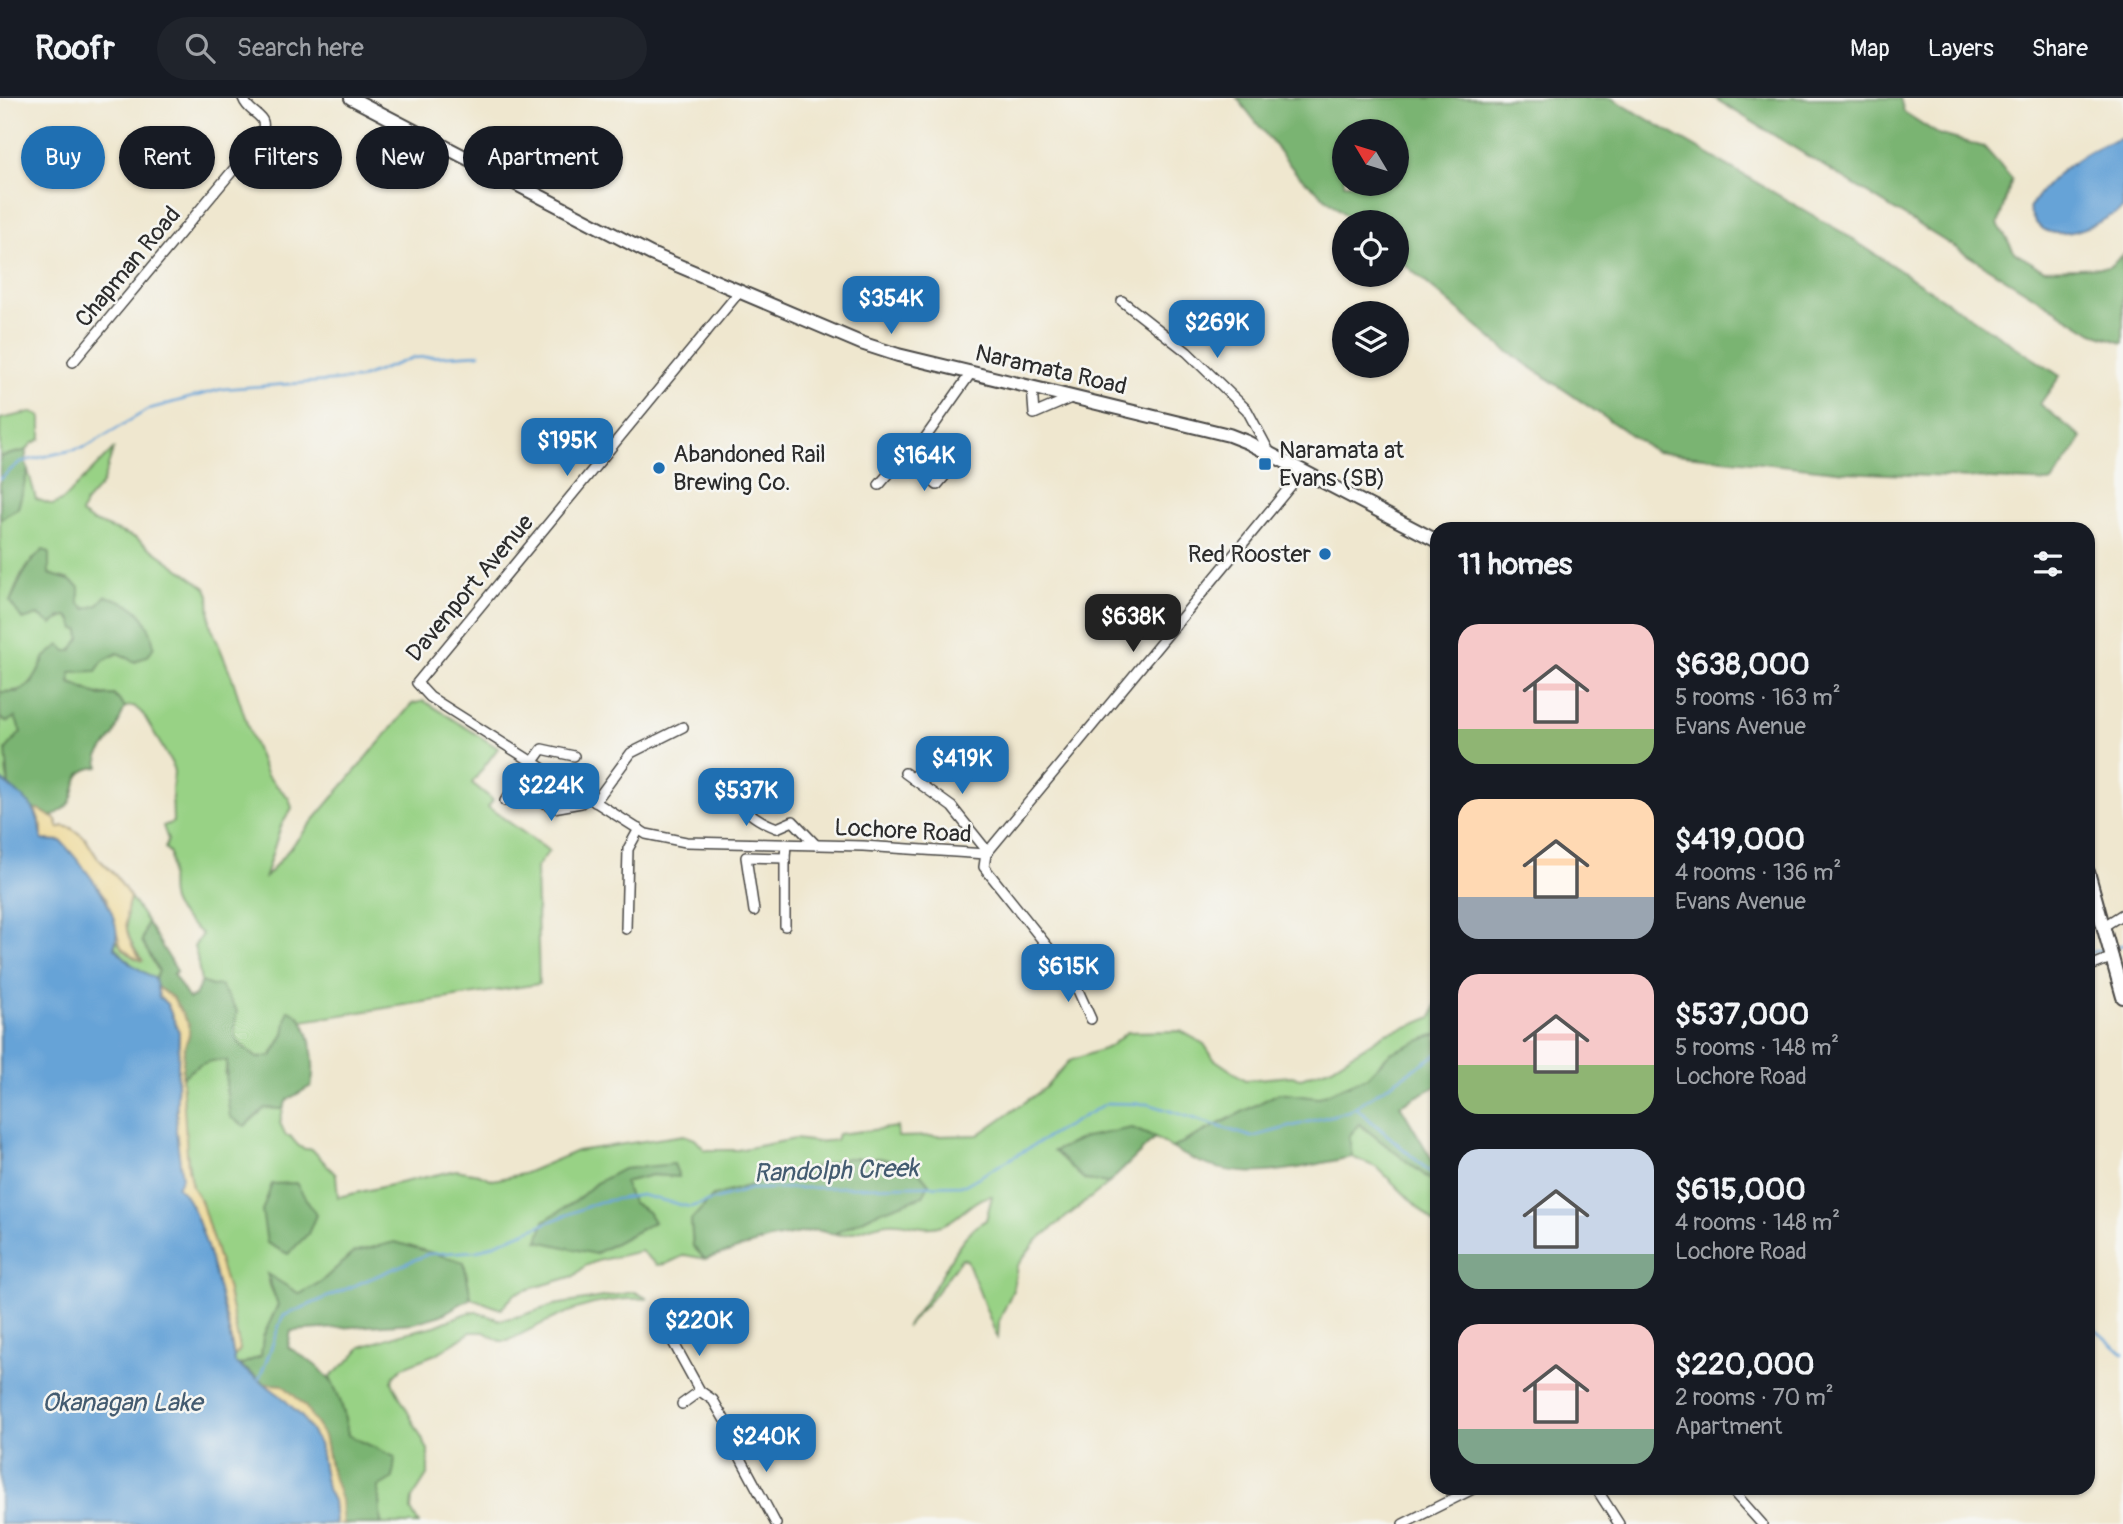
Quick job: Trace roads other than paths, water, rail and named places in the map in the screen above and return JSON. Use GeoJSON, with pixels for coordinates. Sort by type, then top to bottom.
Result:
{"type":"FeatureCollection","features":[{"type":"Feature","properties":{"kind":"main road","name":"Naramata Road"},"geometry":{"type":"LineString","coordinates":[[351,98],[651,254],[881,350],[1229,435],[1271,454],[1430,537]]}},
{"type":"Feature","properties":{"kind":"main road"},"geometry":{"type":"LineString","coordinates":[[2095,896],[2123,997]]}},
{"type":"Feature","properties":{"kind":"street","name":"Chapman Road"},"geometry":{"type":"LineString","coordinates":[[74,362],[259,139],[265,128],[263,119],[245,104],[243,98]]}},
{"type":"Feature","properties":{"kind":"street","name":"Davenport Avenue"},"geometry":{"type":"LineString","coordinates":[[417,683],[740,291]]}},
{"type":"Feature","properties":{"kind":"street"},"geometry":{"type":"LineString","coordinates":[[1122,301],[1187,352],[1247,410],[1271,454]]}},
{"type":"Feature","properties":{"kind":"street"},"geometry":{"type":"LineString","coordinates":[[879,485],[923,441],[971,373]]}},
{"type":"Feature","properties":{"kind":"street"},"geometry":{"type":"LineString","coordinates":[[1032,387],[1034,414],[1073,397]]}},
{"type":"Feature","properties":{"kind":"street"},"geometry":{"type":"LineString","coordinates":[[911,451],[918,468],[937,485],[948,472]]}},
{"type":"Feature","properties":{"kind":"street"},"geometry":{"type":"LineString","coordinates":[[938,743],[909,776],[951,807],[987,853],[1303,471]]}},
{"type":"Feature","properties":{"kind":"street","name":"Lochore Road"},"geometry":{"type":"LineString","coordinates":[[417,683],[430,697],[646,834],[686,842],[987,853],[984,867],[1072,977],[1091,1019]]}},
{"type":"Feature","properties":{"kind":"street"},"geometry":{"type":"LineString","coordinates":[[516,785],[553,808],[581,803],[591,799],[631,753],[683,726]]}},
{"type":"Feature","properties":{"kind":"street"},"geometry":{"type":"LineString","coordinates":[[505,801],[542,749],[574,757]]}},
{"type":"Feature","properties":{"kind":"street"},"geometry":{"type":"LineString","coordinates":[[735,799],[751,816],[777,828],[793,821],[817,845]]}},
{"type":"Feature","properties":{"kind":"street"},"geometry":{"type":"LineString","coordinates":[[626,929],[628,849],[639,829]]}},
{"type":"Feature","properties":{"kind":"street"},"geometry":{"type":"LineString","coordinates":[[786,844],[786,926]]}},
{"type":"Feature","properties":{"kind":"street"},"geometry":{"type":"LineString","coordinates":[[754,911],[746,856],[785,858]]}},
{"type":"Feature","properties":{"kind":"street"},"geometry":{"type":"LineString","coordinates":[[2104,926],[2123,914]]}},
{"type":"Feature","properties":{"kind":"street"},"geometry":{"type":"LineString","coordinates":[[2095,964],[2113,957]]}},
{"type":"Feature","properties":{"kind":"street"},"geometry":{"type":"LineString","coordinates":[[672,1340],[700,1391],[713,1400],[776,1524]]}},
{"type":"Feature","properties":{"kind":"street"},"geometry":{"type":"LineString","coordinates":[[682,1404],[700,1391]]}},
{"type":"Feature","properties":{"kind":"street"},"geometry":{"type":"LineString","coordinates":[[1403,1524],[1461,1495]]}},
{"type":"Feature","properties":{"kind":"street"},"geometry":{"type":"LineString","coordinates":[[1600,1495],[1619,1524]]}},
{"type":"Feature","properties":{"kind":"street"},"geometry":{"type":"LineString","coordinates":[[1736,1495],[1762,1524]]}},
{"type":"Feature","properties":{"kind":"water"},"geometry":{"type":"Polygon","coordinates":[[[2123,138],[2123,209],[2098,223],[2071,232],[2046,230],[2036,223],[2029,209],[2057,175],[2096,148],[2123,138]]]}},
{"type":"Feature","properties":{"kind":"water","name":"Okanagan Lake"},"geometry":{"type":"Polygon","coordinates":[[[0,779],[30,804],[38,818],[42,840],[61,841],[90,876],[114,921],[117,935],[114,947],[131,964],[155,979],[159,997],[167,1004],[179,1032],[176,1131],[182,1178],[177,1187],[196,1215],[205,1240],[235,1363],[281,1396],[303,1418],[319,1444],[327,1489],[333,1501],[335,1524],[0,1524],[0,779]]]}},
{"type":"Feature","properties":{"kind":"waterway"},"geometry":{"type":"LineString","coordinates":[[0,479],[20,462],[86,447],[149,409],[222,389],[358,379],[412,358],[480,354]]}},
{"type":"Feature","properties":{"kind":"waterway","name":"Randolph Creek"},"geometry":{"type":"LineString","coordinates":[[2113,947],[2123,945]]}},
{"type":"Feature","properties":{"kind":"waterway","name":"Randolph Creek"},"geometry":{"type":"LineString","coordinates":[[2095,951],[2106,949]]}},
{"type":"Feature","properties":{"kind":"waterway","name":"Randolph Creek"},"geometry":{"type":"LineString","coordinates":[[259,1379],[283,1316],[428,1254],[477,1251],[599,1202],[641,1195],[690,1207],[750,1189],[965,1185],[1107,1103],[1148,1104],[1252,1137],[1349,1111],[1430,1059]]}},
{"type":"Feature","properties":{"kind":"waterway"},"geometry":{"type":"LineString","coordinates":[[1355,1107],[1430,1172]]}},
{"type":"Feature","properties":{"kind":"waterway"},"geometry":{"type":"LineString","coordinates":[[2095,1329],[2123,1354]]}},
{"type":"Feature","properties":{"kind":"place","name":"Naramata at Evans (SB)"},"geometry":{"type":"Point","coordinates":[1265,464]}},
{"type":"Feature","properties":{"kind":"place","name":"Abandoned Rail Brewing Co."},"geometry":{"type":"Point","coordinates":[659,468]}},
{"type":"Feature","properties":{"kind":"place","name":"Red Rooster"},"geometry":{"type":"Point","coordinates":[1325,554]}}]}
